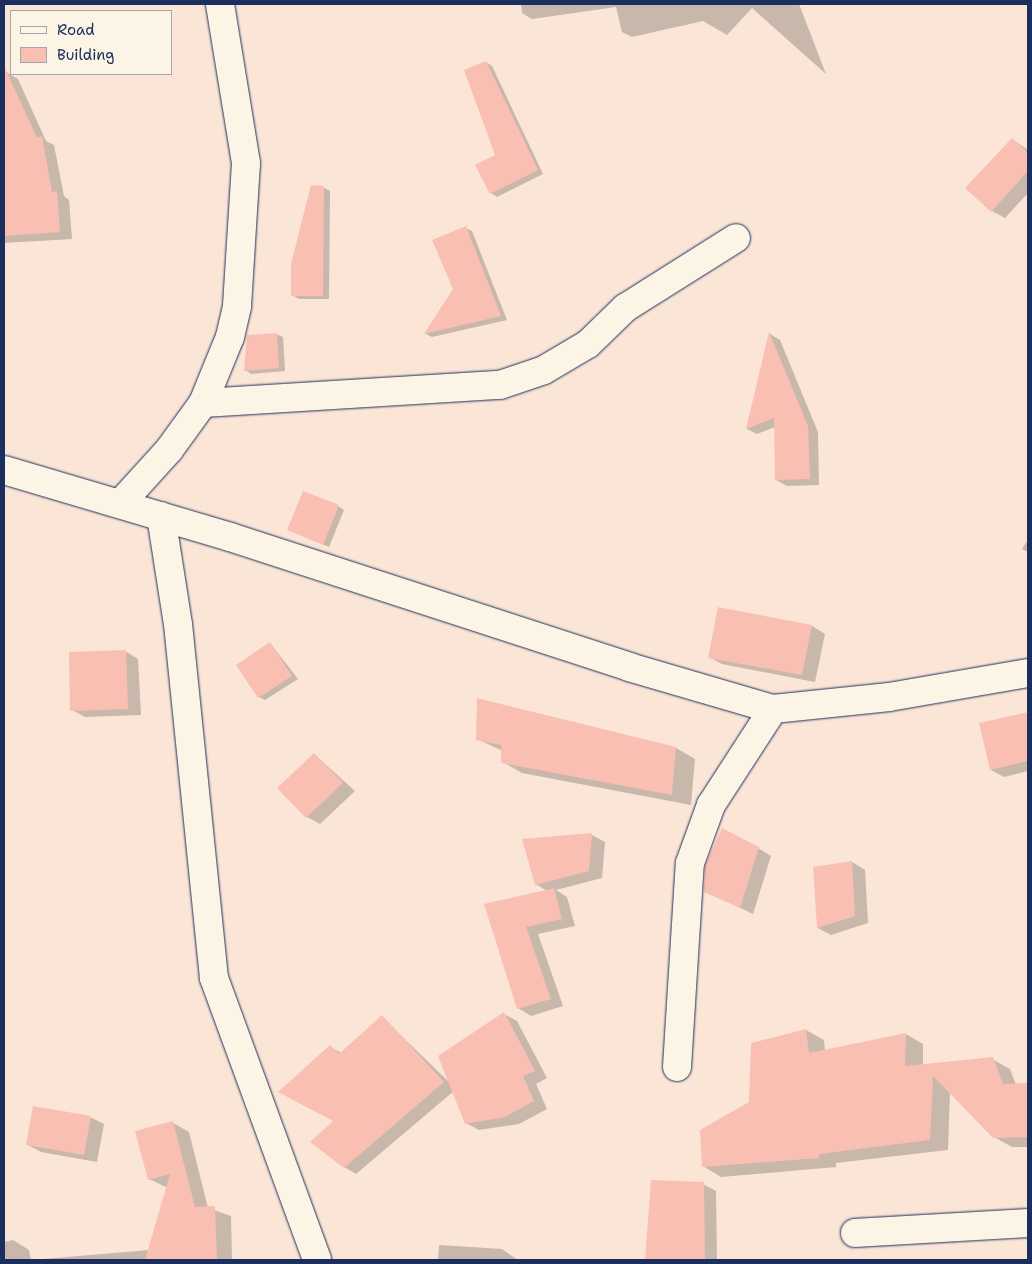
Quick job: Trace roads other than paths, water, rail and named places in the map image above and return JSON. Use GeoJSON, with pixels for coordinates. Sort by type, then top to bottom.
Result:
{"type":"FeatureCollection","features":[{"type":"Feature","properties":{"kind":"street"},"geometry":{"type":"LineString","coordinates":[[120,504],[169,450],[203,403],[230,337],[245,229],[246,163],[220,4]]}},
{"type":"Feature","properties":{"kind":"street"},"geometry":{"type":"LineString","coordinates":[[203,403],[500,385],[544,370],[588,344],[625,308],[736,238]]}},
{"type":"Feature","properties":{"kind":"street"},"geometry":{"type":"LineString","coordinates":[[4,470],[161,516],[629,668],[774,709],[889,696],[1028,673]]}},
{"type":"Feature","properties":{"kind":"street"},"geometry":{"type":"LineString","coordinates":[[161,516],[178,624],[214,978],[317,1260]]}},
{"type":"Feature","properties":{"kind":"street"},"geometry":{"type":"LineString","coordinates":[[677,1067],[690,863],[711,805],[774,709]]}},
{"type":"Feature","properties":{"kind":"street"},"geometry":{"type":"LineString","coordinates":[[855,1233],[1028,1223]]}}]}
